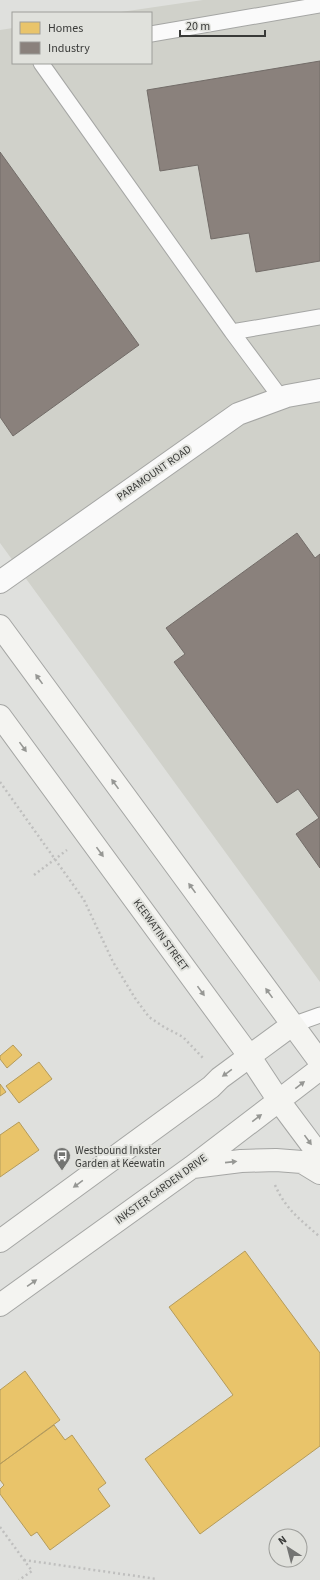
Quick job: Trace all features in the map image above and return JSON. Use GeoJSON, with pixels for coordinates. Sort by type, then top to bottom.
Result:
{"type":"FeatureCollection","features":[{"type":"Feature","properties":{"kind":"street","name":"PARAMOUNT ROAD"},"geometry":{"type":"LineString","coordinates":[[0,582],[238,414],[280,398],[320,390]]}},
{"type":"Feature","properties":{"kind":"street"},"geometry":{"type":"LineString","coordinates":[[0,626],[320,1062]]}},
{"type":"Feature","properties":{"kind":"street","name":"KEEWATIN STREET"},"geometry":{"type":"LineString","coordinates":[[0,716],[250,1057],[320,1156]]}},
{"type":"Feature","properties":{"kind":"street"},"geometry":{"type":"LineString","coordinates":[[0,1241],[292,1025]]}},
{"type":"Feature","properties":{"kind":"street","name":"INKSTER GARDEN DRIVE"},"geometry":{"type":"LineString","coordinates":[[0,1305],[192,1167],[320,1069]]}},
{"type":"Feature","properties":{"kind":"street"},"geometry":{"type":"LineString","coordinates":[[192,1167],[240,1161],[276,1160],[302,1162],[320,1174]]}},
{"type":"Feature","properties":{"kind":"lane"},"geometry":{"type":"LineString","coordinates":[[152,34],[320,5]]}},
{"type":"Feature","properties":{"kind":"lane"},"geometry":{"type":"LineString","coordinates":[[41,64],[280,398]]}},
{"type":"Feature","properties":{"kind":"lane"},"geometry":{"type":"LineString","coordinates":[[232,332],[320,317]]}},
{"type":"Feature","properties":{"kind":"lane"},"geometry":{"type":"LineString","coordinates":[[292,1025],[320,1014]]}},
{"type":"Feature","properties":{"kind":"path"},"geometry":{"type":"LineString","coordinates":[[0,782],[84,900],[113,962],[140,1005],[149,1017],[164,1028],[183,1037]]}},
{"type":"Feature","properties":{"kind":"path"},"geometry":{"type":"LineString","coordinates":[[34,875],[70,848]]}},
{"type":"Feature","properties":{"kind":"path"},"geometry":{"type":"LineString","coordinates":[[275,1184],[281,1199],[292,1212],[320,1237]]}},
{"type":"Feature","properties":{"kind":"path"},"geometry":{"type":"LineString","coordinates":[[0,1527],[32,1571],[19,1580]]}},
{"type":"Feature","properties":{"kind":"path"},"geometry":{"type":"LineString","coordinates":[[24,1560],[157,1578]]}},
{"type":"Feature","properties":{"kind":"shaded area"},"geometry":{"type":"Polygon","coordinates":[[[203,0],[320,0],[320,982],[0,543],[0,30],[12,28],[12,64],[152,64],[152,12],[121,12],[203,0]]]}},
{"type":"Feature","properties":{"kind":"building: Homes"},"geometry":{"type":"Polygon","coordinates":[[[13,1045],[22,1055],[7,1068],[0,1059],[0,1056],[13,1045]]]}},
{"type":"Feature","properties":{"kind":"building: Homes"},"geometry":{"type":"Polygon","coordinates":[[[39,1062],[52,1079],[19,1103],[6,1086],[39,1062]]]}},
{"type":"Feature","properties":{"kind":"building: Homes"},"geometry":{"type":"Polygon","coordinates":[[[0,1084],[6,1092],[0,1096],[0,1084]]]}},
{"type":"Feature","properties":{"kind":"building: Homes"},"geometry":{"type":"Polygon","coordinates":[[[19,1122],[39,1150],[0,1177],[0,1135],[19,1122]]]}},
{"type":"Feature","properties":{"kind":"building: Homes"},"geometry":{"type":"Polygon","coordinates":[[[245,1251],[320,1353],[320,1446],[200,1534],[145,1459],[233,1395],[169,1307],[245,1251]]]}},
{"type":"Feature","properties":{"kind":"building: Homes"},"geometry":{"type":"Polygon","coordinates":[[[25,1371],[60,1420],[0,1464],[0,1390],[25,1371]]]}},
{"type":"Feature","properties":{"kind":"building: Homes"},"geometry":{"type":"Polygon","coordinates":[[[54,1425],[65,1440],[72,1435],[106,1483],[98,1489],[110,1506],[50,1550],[37,1532],[31,1536],[0,1494],[0,1489],[4,1485],[0,1480],[0,1464],[54,1425]]]}},
{"type":"Feature","properties":{"kind":"building: Industry"},"geometry":{"type":"Polygon","coordinates":[[[320,61],[320,261],[256,272],[249,233],[211,239],[198,165],[160,171],[147,90],[320,61]]]}},
{"type":"Feature","properties":{"kind":"building: Industry"},"geometry":{"type":"Polygon","coordinates":[[[0,152],[139,345],[13,436],[0,417],[0,152]]]}},
{"type":"Feature","properties":{"kind":"building: Industry"},"geometry":{"type":"Polygon","coordinates":[[[297,533],[315,558],[320,554],[320,868],[296,834],[319,818],[298,789],[277,803],[174,662],[185,654],[166,628],[297,533]]]}},
{"type":"Feature","properties":{"kind":"place","name":"Westbound Inkster Garden at Keewatin"},"geometry":{"type":"Point","coordinates":[62,1171]}}]}
